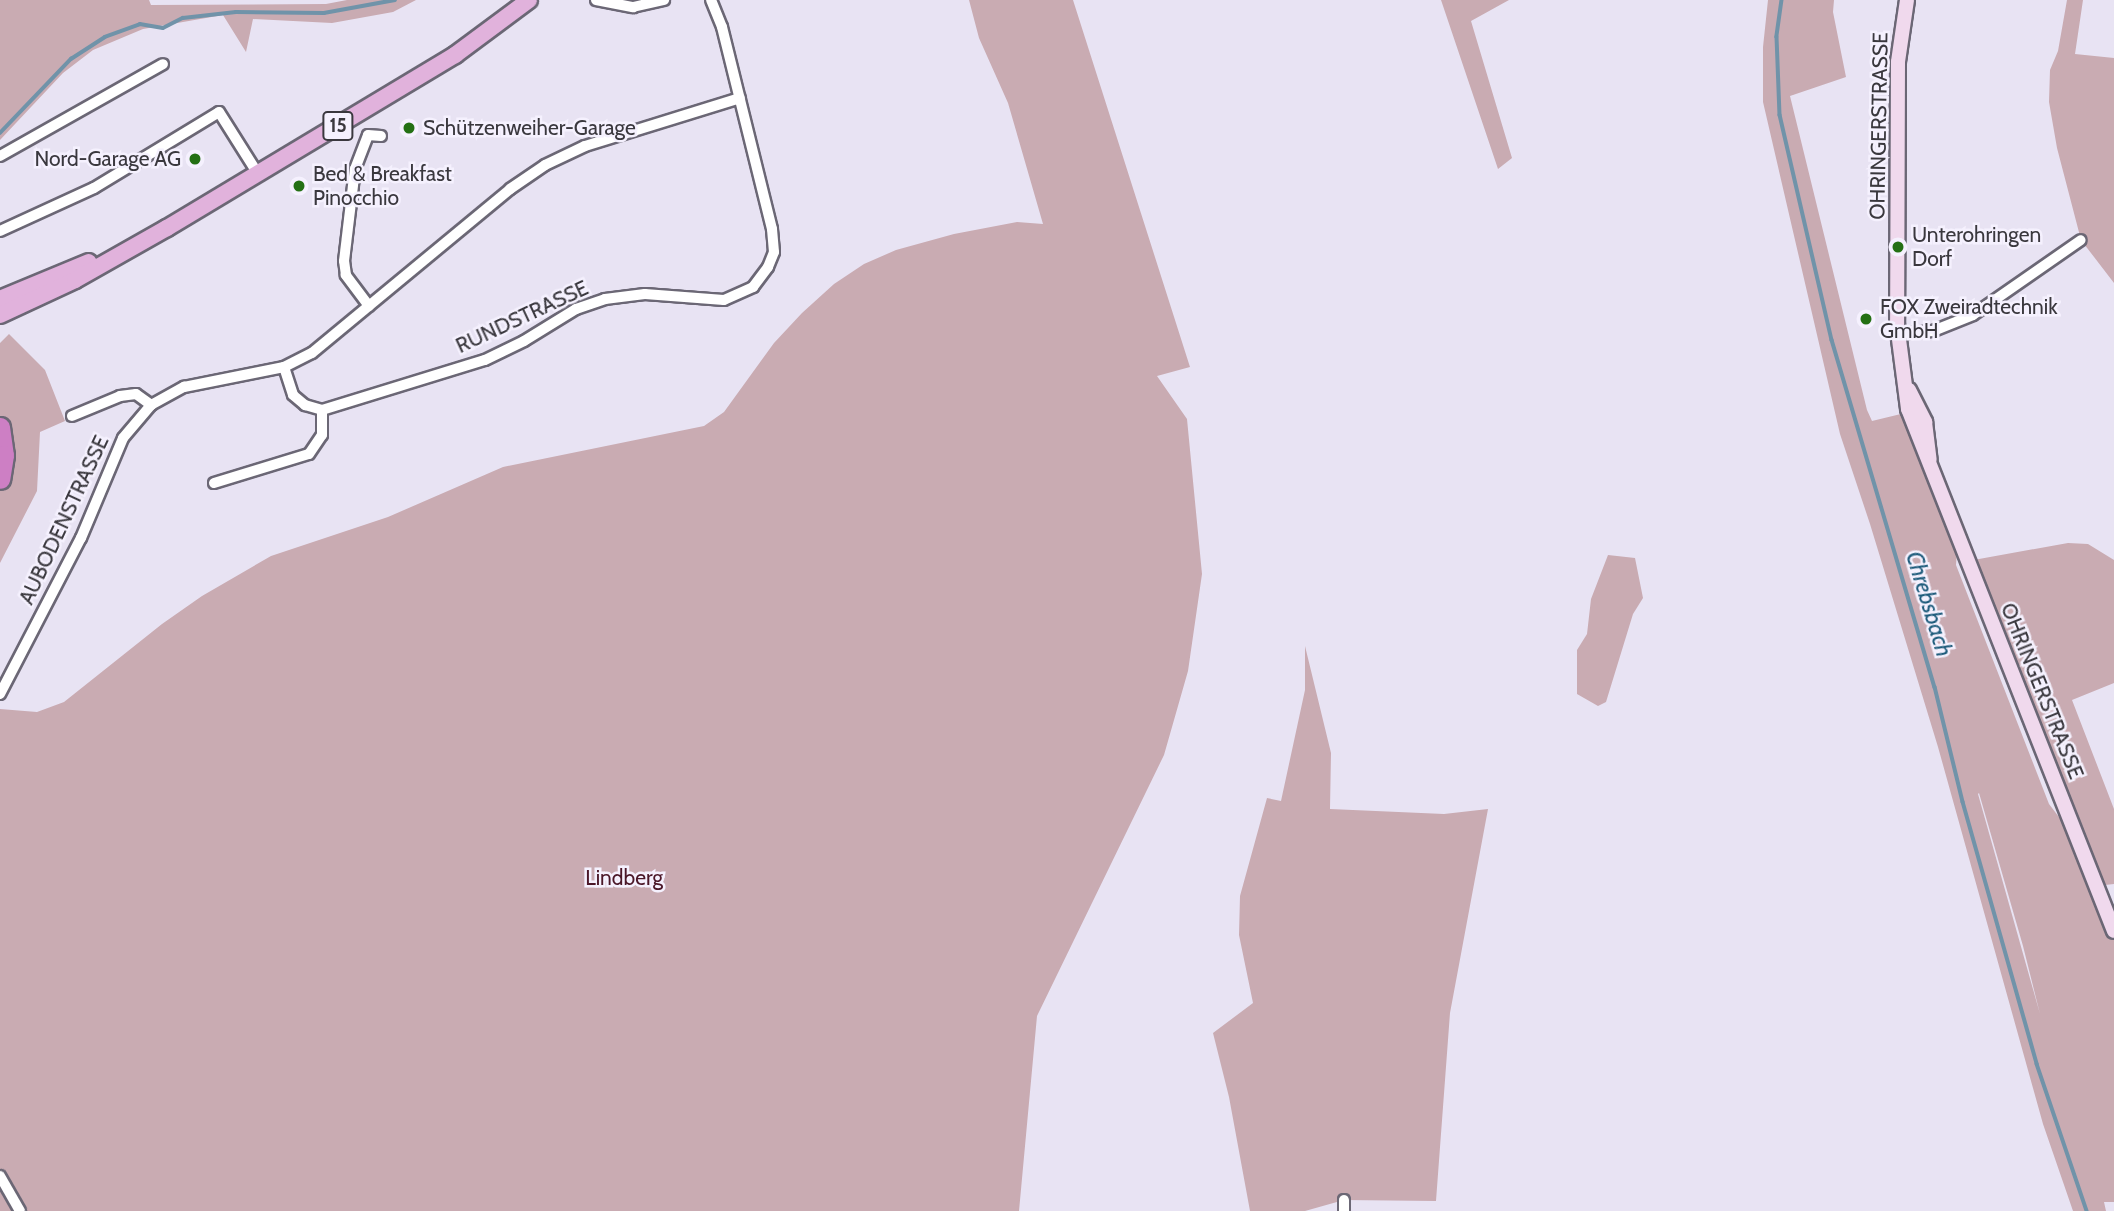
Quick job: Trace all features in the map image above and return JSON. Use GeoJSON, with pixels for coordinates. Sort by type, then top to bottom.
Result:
{"type":"FeatureCollection","features":[{"type":"Feature","properties":{"kind":"highway"},"geometry":{"type":"LineString","coordinates":[[0,427],[4,455],[0,479]]}},
{"type":"Feature","properties":{"kind":"main road","name":"15"},"geometry":{"type":"LineString","coordinates":[[0,315],[75,280],[258,174],[455,55],[528,0]]}},
{"type":"Feature","properties":{"kind":"main road","name":"OHRINGERSTRASSE"},"geometry":{"type":"LineString","coordinates":[[1907,0],[1898,62],[1898,334],[1911,418],[2114,932]]}},
{"type":"Feature","properties":{"kind":"main road","name":"15"},"geometry":{"type":"LineString","coordinates":[[0,299],[141,243]]}},
{"type":"Feature","properties":{"kind":"street"},"geometry":{"type":"LineString","coordinates":[[596,0],[632,7],[664,0]]}},
{"type":"Feature","properties":{"kind":"street","name":"RUNDSTRASSE"},"geometry":{"type":"LineString","coordinates":[[322,410],[485,360],[524,341],[576,309],[605,299],[645,294],[724,300],[753,287],[768,267],[774,252],[772,229],[722,27],[711,0]]}},
{"type":"Feature","properties":{"kind":"street"},"geometry":{"type":"LineString","coordinates":[[0,156],[163,64]]}},
{"type":"Feature","properties":{"kind":"street","name":"AUBODENSTRASSE"},"geometry":{"type":"LineString","coordinates":[[0,694],[81,538],[123,438],[151,405],[184,387],[284,367],[312,353],[510,189],[545,165],[585,146],[740,98]]}},
{"type":"Feature","properties":{"kind":"street"},"geometry":{"type":"LineString","coordinates":[[0,230],[94,188],[219,112],[258,174]]}},
{"type":"Feature","properties":{"kind":"street"},"geometry":{"type":"LineString","coordinates":[[369,306],[346,275],[344,261],[355,169],[368,135],[381,136]]}},
{"type":"Feature","properties":{"kind":"street"},"geometry":{"type":"LineString","coordinates":[[1898,334],[1933,331],[1973,315],[2081,240]]}},
{"type":"Feature","properties":{"kind":"street"},"geometry":{"type":"LineString","coordinates":[[214,483],[309,454],[323,435],[322,410],[305,405],[293,395],[284,367]]}},
{"type":"Feature","properties":{"kind":"street","name":"AUBODENSTRASSE"},"geometry":{"type":"LineString","coordinates":[[72,415],[120,396],[136,394],[151,405]]}},
{"type":"Feature","properties":{"kind":"street"},"geometry":{"type":"LineString","coordinates":[[0,1176],[20,1211]]}},
{"type":"Feature","properties":{"kind":"green space"},"geometry":{"type":"Polygon","coordinates":[[[0,0],[149,0],[151,5],[326,4],[347,0],[416,0],[393,12],[332,23],[253,19],[246,52],[223,15],[143,29],[93,50],[63,73],[0,140],[0,0]]]}},
{"type":"Feature","properties":{"kind":"green space","name":"Lindberg"},"geometry":{"type":"Polygon","coordinates":[[[969,0],[1073,0],[1190,367],[1157,376],[1187,419],[1202,574],[1188,671],[1164,755],[1037,1016],[1019,1211],[0,1211],[0,709],[37,712],[64,702],[162,624],[202,596],[271,556],[388,517],[503,467],[704,426],[724,412],[774,343],[802,313],[834,284],[864,264],[896,250],[954,234],[1017,222],[1043,224],[1008,103],[979,38],[969,0]]]}},
{"type":"Feature","properties":{"kind":"green space"},"geometry":{"type":"Polygon","coordinates":[[[1441,0],[1509,0],[1471,21],[1512,158],[1498,169],[1441,0]]]}},
{"type":"Feature","properties":{"kind":"green space"},"geometry":{"type":"Polygon","coordinates":[[[1768,0],[1834,0],[1833,12],[1846,77],[1790,96],[1867,410],[1872,421],[1905,413],[1957,550],[1956,565],[2049,804],[2065,825],[2114,931],[2114,1202],[2104,1202],[2106,1211],[2073,1211],[2043,1124],[1938,747],[1840,434],[1763,102],[1763,47],[1768,0]],[[1979,793],[2040,1014],[2023,946],[1979,793]]]}},
{"type":"Feature","properties":{"kind":"green space"},"geometry":{"type":"Polygon","coordinates":[[[2067,0],[2083,0],[2075,54],[2114,58],[2114,283],[2081,240],[2057,148],[2049,102],[2050,70],[2058,51],[2067,0]]]}},
{"type":"Feature","properties":{"kind":"green space"},"geometry":{"type":"Polygon","coordinates":[[[9,334],[45,370],[65,421],[40,432],[37,491],[0,563],[0,343],[9,334]]]}},
{"type":"Feature","properties":{"kind":"green space"},"geometry":{"type":"Polygon","coordinates":[[[2068,543],[2088,544],[2114,560],[2114,683],[2072,700],[2114,809],[2114,884],[2096,886],[1968,561],[2068,543]]]}},
{"type":"Feature","properties":{"kind":"green space"},"geometry":{"type":"Polygon","coordinates":[[[1608,555],[1635,558],[1643,598],[1633,614],[1606,702],[1598,706],[1577,694],[1577,650],[1587,634],[1591,599],[1608,555]]]}},
{"type":"Feature","properties":{"kind":"green space"},"geometry":{"type":"Polygon","coordinates":[[[1305,646],[1331,753],[1330,809],[1444,814],[1488,809],[1450,1013],[1436,1201],[1344,1200],[1305,1211],[1250,1211],[1229,1097],[1213,1033],[1253,1003],[1239,935],[1240,896],[1267,798],[1281,801],[1305,690],[1305,646]]]}},
{"type":"Feature","properties":{"kind":"waterway"},"geometry":{"type":"LineString","coordinates":[[0,133],[71,59],[105,37],[140,24],[163,28],[183,18],[236,12],[324,13],[395,0]]}},
{"type":"Feature","properties":{"kind":"waterway","name":"Chrebsbach"},"geometry":{"type":"LineString","coordinates":[[1782,0],[1777,37],[1780,115],[1832,340],[1935,687],[1963,802],[2037,1064],[2087,1211]]}},
{"type":"Feature","properties":{"kind":"place","name":"Schützenweiher-Garage"},"geometry":{"type":"Point","coordinates":[409,128]}},
{"type":"Feature","properties":{"kind":"place","name":"Nord-Garage AG"},"geometry":{"type":"Point","coordinates":[195,159]}},
{"type":"Feature","properties":{"kind":"place","name":"Bed & Breakfast Pinocchio"},"geometry":{"type":"Point","coordinates":[299,186]}},
{"type":"Feature","properties":{"kind":"place","name":"Unterohringen Dorf"},"geometry":{"type":"Point","coordinates":[1898,247]}},
{"type":"Feature","properties":{"kind":"place","name":"FOX Zweiradtechnik GmbH"},"geometry":{"type":"Point","coordinates":[1866,319]}}]}
